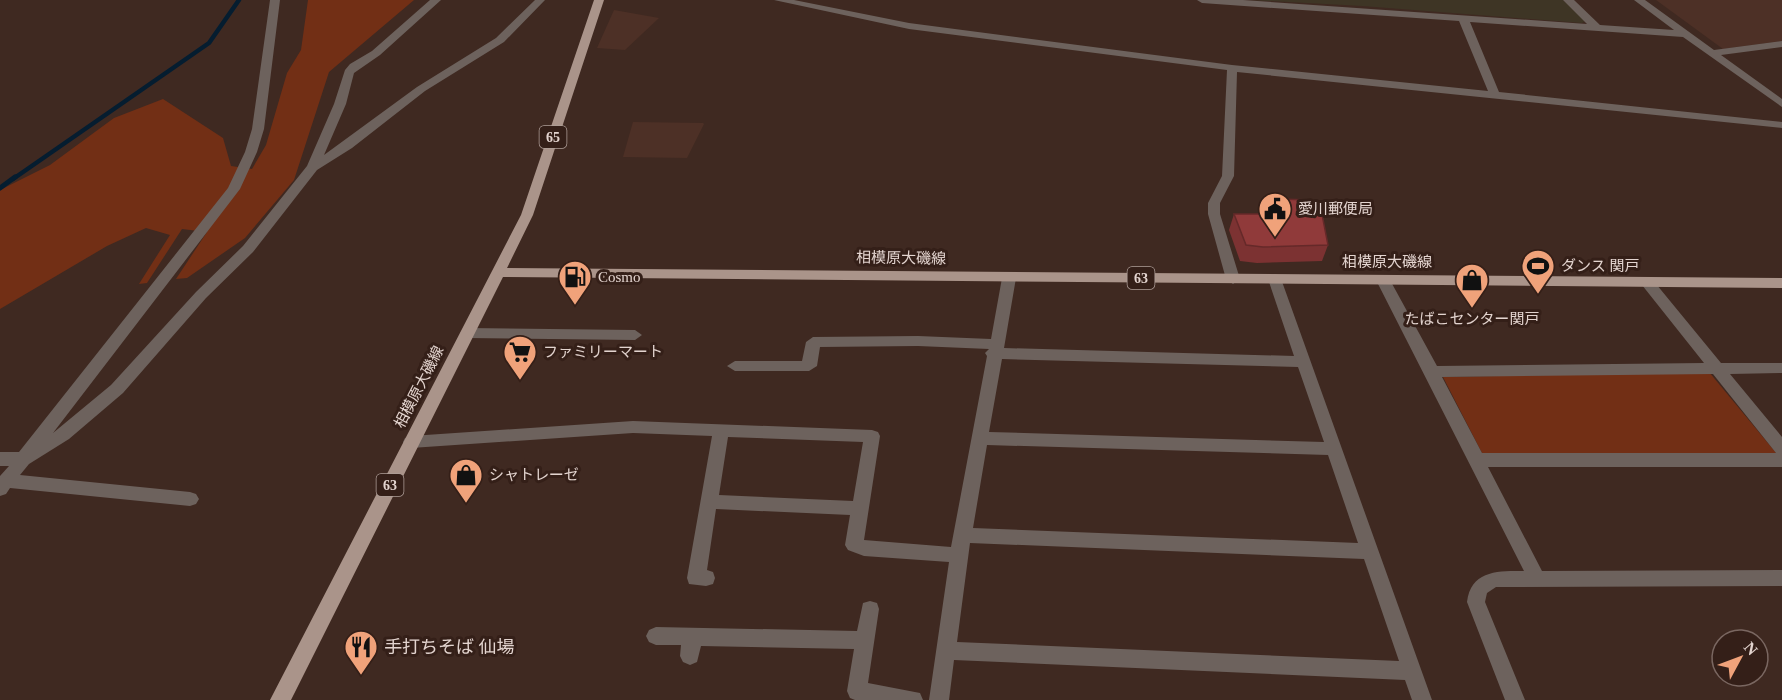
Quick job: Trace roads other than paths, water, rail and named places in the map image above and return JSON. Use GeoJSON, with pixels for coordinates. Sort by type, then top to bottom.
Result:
{"type":"FeatureCollection","features":[{"type":"Feature","properties":{"kind":"main road","name":"65"},"geometry":{"type":"LineString","coordinates":[[500,272],[527,215],[599,0]]}},
{"type":"Feature","properties":{"kind":"main road","name":"相模原大磯線"},"geometry":{"type":"LineString","coordinates":[[280,700],[500,272],[1782,283]]}},
{"type":"Feature","properties":{"kind":"street"},"geometry":{"type":"LineString","coordinates":[[3,485],[234,189],[253,147],[262,105],[275,0]]}},
{"type":"Feature","properties":{"kind":"street"},"geometry":{"type":"LineString","coordinates":[[0,459],[24,459],[63,435],[117,388],[201,295],[248,249],[313,167],[340,104],[349,72],[376,53],[436,0]]}},
{"type":"Feature","properties":{"kind":"street"},"geometry":{"type":"LineString","coordinates":[[313,167],[348,145],[421,89],[500,40],[540,0]]}},
{"type":"Feature","properties":{"kind":"street"},"geometry":{"type":"LineString","coordinates":[[779,0],[909,26],[1232,68],[1782,125]]}},
{"type":"Feature","properties":{"kind":"street"},"geometry":{"type":"LineString","coordinates":[[1202,0],[1686,34]]}},
{"type":"Feature","properties":{"kind":"street"},"geometry":{"type":"LineString","coordinates":[[1568,0],[1597,28]]}},
{"type":"Feature","properties":{"kind":"street"},"geometry":{"type":"LineString","coordinates":[[1639,0],[1782,104]]}},
{"type":"Feature","properties":{"kind":"street"},"geometry":{"type":"LineString","coordinates":[[1462,18],[1495,95]]}},
{"type":"Feature","properties":{"kind":"street"},"geometry":{"type":"LineString","coordinates":[[1713,53],[1782,44]]}},
{"type":"Feature","properties":{"kind":"street"},"geometry":{"type":"LineString","coordinates":[[1232,68],[1228,176],[1214,203],[1214,214],[1233,279]]}},
{"type":"Feature","properties":{"kind":"street"},"geometry":{"type":"LineString","coordinates":[[939,700],[959,555],[994,349],[1009,278]]}},
{"type":"Feature","properties":{"kind":"street"},"geometry":{"type":"LineString","coordinates":[[1275,279],[1332,448],[1422,700]]}},
{"type":"Feature","properties":{"kind":"street"},"geometry":{"type":"LineString","coordinates":[[1383,280],[1537,579]]}},
{"type":"Feature","properties":{"kind":"street"},"geometry":{"type":"LineString","coordinates":[[1647,282],[1782,449]]}},
{"type":"Feature","properties":{"kind":"street"},"geometry":{"type":"LineString","coordinates":[[467,333],[635,335]]}},
{"type":"Feature","properties":{"kind":"street"},"geometry":{"type":"LineString","coordinates":[[735,366],[809,373],[813,342],[918,341],[994,349],[1302,362]]}},
{"type":"Feature","properties":{"kind":"street"},"geometry":{"type":"LineString","coordinates":[[1432,372],[1782,368]]}},
{"type":"Feature","properties":{"kind":"street"},"geometry":{"type":"LineString","coordinates":[[411,442],[633,428],[872,436],[854,545],[864,548],[959,555]]}},
{"type":"Feature","properties":{"kind":"street"},"geometry":{"type":"LineString","coordinates":[[696,578],[722,430]]}},
{"type":"Feature","properties":{"kind":"street"},"geometry":{"type":"LineString","coordinates":[[979,438],[1332,448]]}},
{"type":"Feature","properties":{"kind":"street"},"geometry":{"type":"LineString","coordinates":[[1476,460],[1782,460]]}},
{"type":"Feature","properties":{"kind":"street"},"geometry":{"type":"LineString","coordinates":[[3,485],[190,499]]}},
{"type":"Feature","properties":{"kind":"street"},"geometry":{"type":"LineString","coordinates":[[709,502],[860,508]]}},
{"type":"Feature","properties":{"kind":"street"},"geometry":{"type":"LineString","coordinates":[[964,536],[1368,551]]}},
{"type":"Feature","properties":{"kind":"street"},"geometry":{"type":"LineString","coordinates":[[1515,700],[1476,602],[1477,593],[1483,584],[1494,579],[1782,578]]}},
{"type":"Feature","properties":{"kind":"street"},"geometry":{"type":"LineString","coordinates":[[870,609],[857,691],[913,700]]}},
{"type":"Feature","properties":{"kind":"street"},"geometry":{"type":"LineString","coordinates":[[656,636],[691,646],[865,640]]}},
{"type":"Feature","properties":{"kind":"street"},"geometry":{"type":"LineString","coordinates":[[945,651],[1412,671]]}},
{"type":"Feature","properties":{"kind":"waterway"},"geometry":{"type":"LineString","coordinates":[[13,179],[209,43],[239,0]]}},
{"type":"Feature","properties":{"kind":"waterway"},"geometry":{"type":"LineString","coordinates":[[0,188],[15,177]]}},
{"type":"Feature","properties":{"kind":"place","name":"愛川郵便局"},"geometry":{"type":"Point","coordinates":[1275,238]}},
{"type":"Feature","properties":{"kind":"place","name":"ダンス 関戸"},"geometry":{"type":"Point","coordinates":[1538,295]}},
{"type":"Feature","properties":{"kind":"place","name":"Cosmo"},"geometry":{"type":"Point","coordinates":[575,306]}},
{"type":"Feature","properties":{"kind":"place","name":"たばこセンター関戸"},"geometry":{"type":"Point","coordinates":[1472,309]}},
{"type":"Feature","properties":{"kind":"place","name":"ファミリーマート"},"geometry":{"type":"Point","coordinates":[520,381]}},
{"type":"Feature","properties":{"kind":"place","name":"シャトレーゼ"},"geometry":{"type":"Point","coordinates":[466,504]}},
{"type":"Feature","properties":{"kind":"place","name":"手打ちそば 仙場"},"geometry":{"type":"Point","coordinates":[361,676]}}]}
